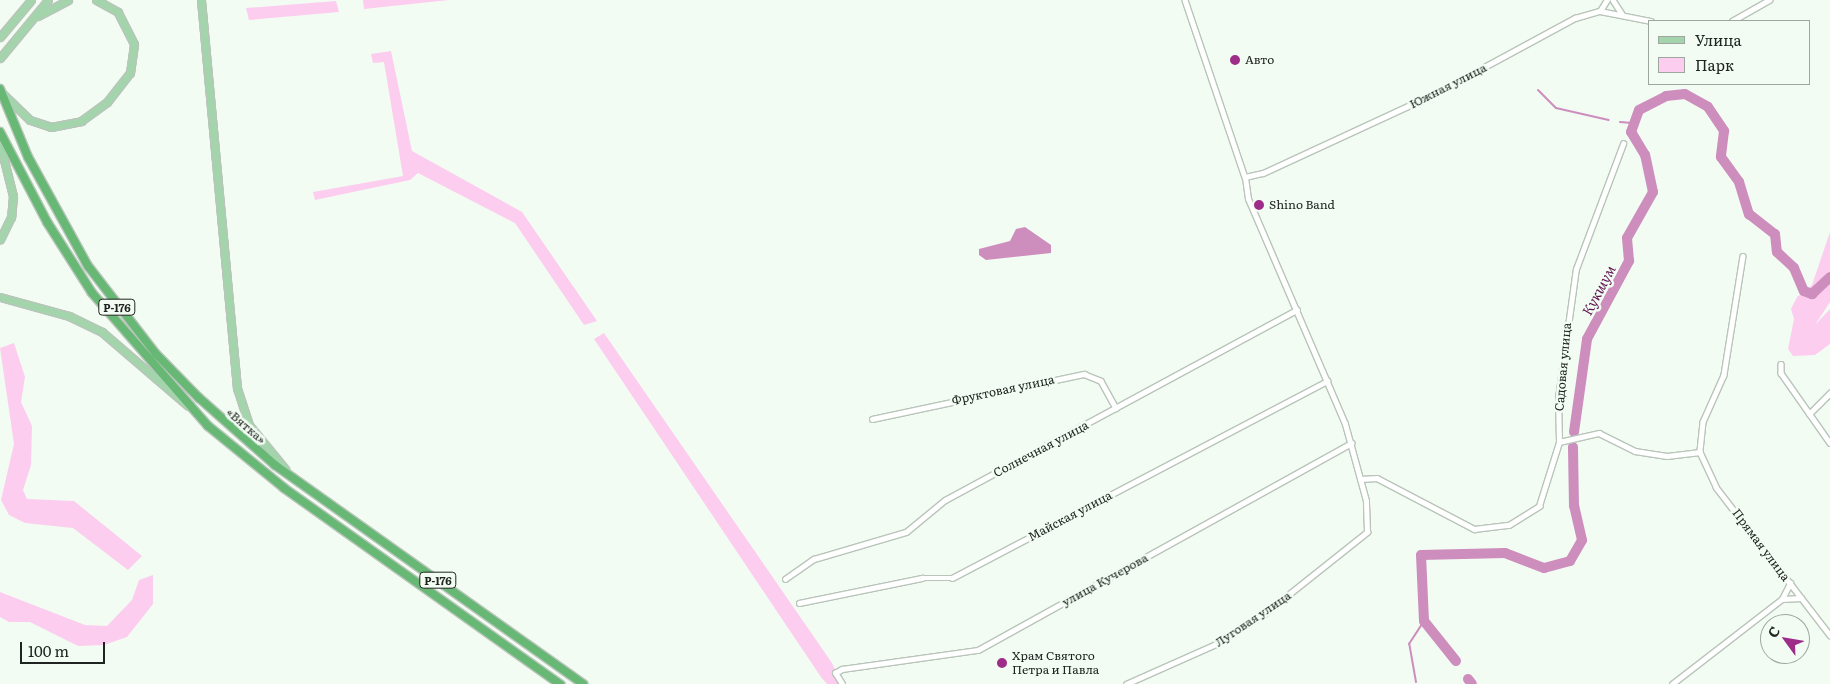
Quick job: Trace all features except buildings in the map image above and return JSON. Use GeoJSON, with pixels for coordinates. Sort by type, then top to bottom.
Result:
{"type":"FeatureCollection","features":[{"type":"Feature","properties":{"kind":"highway","name":"«Вятка»"},"geometry":{"type":"LineString","coordinates":[[1,90],[64,226],[117,307],[199,398],[292,477],[583,684]]}},
{"type":"Feature","properties":{"kind":"highway","name":"«Вятка»"},"geometry":{"type":"LineString","coordinates":[[0,132],[47,222],[92,293],[192,410],[284,488],[560,684]]}},
{"type":"Feature","properties":{"kind":"main road"},"geometry":{"type":"LineString","coordinates":[[0,37],[31,0]]}},
{"type":"Feature","properties":{"kind":"main road"},"geometry":{"type":"LineString","coordinates":[[0,58],[48,0]]}},
{"type":"Feature","properties":{"kind":"main road"},"geometry":{"type":"LineString","coordinates":[[32,20],[68,0]]}},
{"type":"Feature","properties":{"kind":"main road"},"geometry":{"type":"LineString","coordinates":[[1,90],[30,120],[51,127],[81,122],[107,102],[130,72],[134,44],[118,12],[96,0]]}},
{"type":"Feature","properties":{"kind":"main road"},"geometry":{"type":"LineString","coordinates":[[201,0],[237,388],[259,440],[292,477]]}},
{"type":"Feature","properties":{"kind":"main road"},"geometry":{"type":"LineString","coordinates":[[0,144],[13,196],[11,216],[0,240]]}},
{"type":"Feature","properties":{"kind":"main road"},"geometry":{"type":"LineString","coordinates":[[0,297],[69,316],[102,332],[192,410]]}},
{"type":"Feature","properties":{"kind":"street"},"geometry":{"type":"LineString","coordinates":[[1185,0],[1245,177],[1248,199],[1297,310],[1352,443],[1360,479]]}},
{"type":"Feature","properties":{"kind":"street"},"geometry":{"type":"LineString","coordinates":[[1600,11],[1607,0]]}},
{"type":"Feature","properties":{"kind":"street"},"geometry":{"type":"LineString","coordinates":[[1613,0],[1622,14]]}},
{"type":"Feature","properties":{"kind":"street"},"geometry":{"type":"LineString","coordinates":[[1734,20],[1769,0]]}},
{"type":"Feature","properties":{"kind":"street","name":"Южная улица"},"geometry":{"type":"LineString","coordinates":[[1245,177],[1263,173],[1429,96],[1557,26],[1600,11],[1648,20]]}},
{"type":"Feature","properties":{"kind":"street","name":"Садовая улица"},"geometry":{"type":"LineString","coordinates":[[1360,479],[1377,478],[1456,523],[1485,529],[1524,519],[1538,506],[1559,442],[1558,398],[1576,269],[1623,144]]}},
{"type":"Feature","properties":{"kind":"street"},"geometry":{"type":"LineString","coordinates":[[1559,442],[1599,433],[1635,451],[1667,456],[1700,452],[1703,422],[1724,375],[1743,256]]}},
{"type":"Feature","properties":{"kind":"street","name":"Солнечная улица"},"geometry":{"type":"LineString","coordinates":[[785,580],[814,559],[906,532],[946,500],[1297,310]]}},
{"type":"Feature","properties":{"kind":"street"},"geometry":{"type":"LineString","coordinates":[[1781,364],[1781,373],[1830,443]]}},
{"type":"Feature","properties":{"kind":"street","name":"Фруктовая улица"},"geometry":{"type":"LineString","coordinates":[[872,419],[1084,374],[1101,381],[1116,408]]}},
{"type":"Feature","properties":{"kind":"street","name":"Майская улица"},"geometry":{"type":"LineString","coordinates":[[799,603],[922,578],[952,578],[1327,381]]}},
{"type":"Feature","properties":{"kind":"street"},"geometry":{"type":"LineString","coordinates":[[1808,414],[1830,393]]}},
{"type":"Feature","properties":{"kind":"street","name":"улица Кучерова"},"geometry":{"type":"LineString","coordinates":[[842,684],[834,673],[842,670],[978,650],[1352,443]]}},
{"type":"Feature","properties":{"kind":"street","name":"Прямая улица"},"geometry":{"type":"LineString","coordinates":[[1700,452],[1716,487],[1830,635]]}},
{"type":"Feature","properties":{"kind":"street","name":"Луговая улица"},"geometry":{"type":"LineString","coordinates":[[1126,684],[1151,677],[1224,639],[1264,614],[1368,532],[1360,479]]}},
{"type":"Feature","properties":{"kind":"street"},"geometry":{"type":"LineString","coordinates":[[1672,684],[1782,599],[1790,583]]}},
{"type":"Feature","properties":{"kind":"street"},"geometry":{"type":"LineString","coordinates":[[1782,599],[1801,598]]}},
{"type":"Feature","properties":{"kind":"green space"},"geometry":{"type":"Polygon","coordinates":[[[363,0],[449,0],[364,9],[363,0]]]}},
{"type":"Feature","properties":{"kind":"green space"},"geometry":{"type":"Polygon","coordinates":[[[336,1],[339,12],[249,20],[246,8],[336,1]]]}},
{"type":"Feature","properties":{"kind":"green space"},"geometry":{"type":"Polygon","coordinates":[[[391,51],[412,151],[522,212],[597,321],[584,325],[515,223],[418,173],[410,180],[315,200],[313,192],[403,176],[384,62],[373,63],[371,54],[391,51]]]}},
{"type":"Feature","properties":{"kind":"green space"},"geometry":{"type":"Polygon","coordinates":[[[1830,232],[1830,302],[1815,325],[1830,309],[1830,344],[1815,355],[1793,356],[1788,349],[1794,319],[1791,309],[1797,297],[1812,285],[1830,232]]]}},
{"type":"Feature","properties":{"kind":"green space"},"geometry":{"type":"Polygon","coordinates":[[[604,333],[832,663],[842,684],[827,684],[821,677],[594,339],[604,333]]]}},
{"type":"Feature","properties":{"kind":"green space"},"geometry":{"type":"Polygon","coordinates":[[[14,343],[25,377],[21,402],[32,426],[31,465],[23,490],[27,499],[74,501],[142,556],[128,570],[73,528],[25,523],[9,515],[1,500],[14,444],[0,348],[14,343]]]}},
{"type":"Feature","properties":{"kind":"green space"},"geometry":{"type":"Polygon","coordinates":[[[153,575],[153,604],[127,637],[104,645],[78,646],[30,622],[9,622],[0,617],[0,592],[85,625],[107,626],[132,600],[139,580],[153,575]]]}},
{"type":"Feature","properties":{"kind":"shaded area"},"geometry":{"type":"Polygon","coordinates":[[[1025,227],[1051,245],[1051,253],[986,260],[979,255],[979,249],[1010,241],[1016,229],[1025,227]]]}},
{"type":"Feature","properties":{"kind":"waterway"},"geometry":{"type":"LineString","coordinates":[[1538,90],[1556,108],[1609,120]]}},
{"type":"Feature","properties":{"kind":"waterway","name":"Кукшум"},"geometry":{"type":"LineString","coordinates":[[1574,432],[1587,339],[1629,261],[1627,238],[1653,192],[1645,155],[1631,132],[1639,110],[1666,96],[1685,94],[1708,107],[1724,131],[1721,157],[1739,182],[1749,214],[1775,234],[1777,252],[1794,268],[1804,291],[1812,294],[1830,277]]}},
{"type":"Feature","properties":{"kind":"waterway"},"geometry":{"type":"LineString","coordinates":[[1620,122],[1632,123]]}},
{"type":"Feature","properties":{"kind":"waterway","name":"Кукшум"},"geometry":{"type":"LineString","coordinates":[[1456,661],[1424,621],[1421,555],[1505,553],[1544,568],[1570,561],[1582,540],[1574,506],[1573,447]]}},
{"type":"Feature","properties":{"kind":"waterway"},"geometry":{"type":"LineString","coordinates":[[1416,682],[1409,644],[1424,621]]}},
{"type":"Feature","properties":{"kind":"waterway","name":"Кукшум"},"geometry":{"type":"LineString","coordinates":[[1468,679],[1472,684]]}},
{"type":"Feature","properties":{"kind":"place","name":"Авто"},"geometry":{"type":"Point","coordinates":[1235,60]}},
{"type":"Feature","properties":{"kind":"place","name":"Shino Band"},"geometry":{"type":"Point","coordinates":[1259,205]}},
{"type":"Feature","properties":{"kind":"place","name":"Храм Святого Петра и Павла"},"geometry":{"type":"Point","coordinates":[1002,663]}}]}
